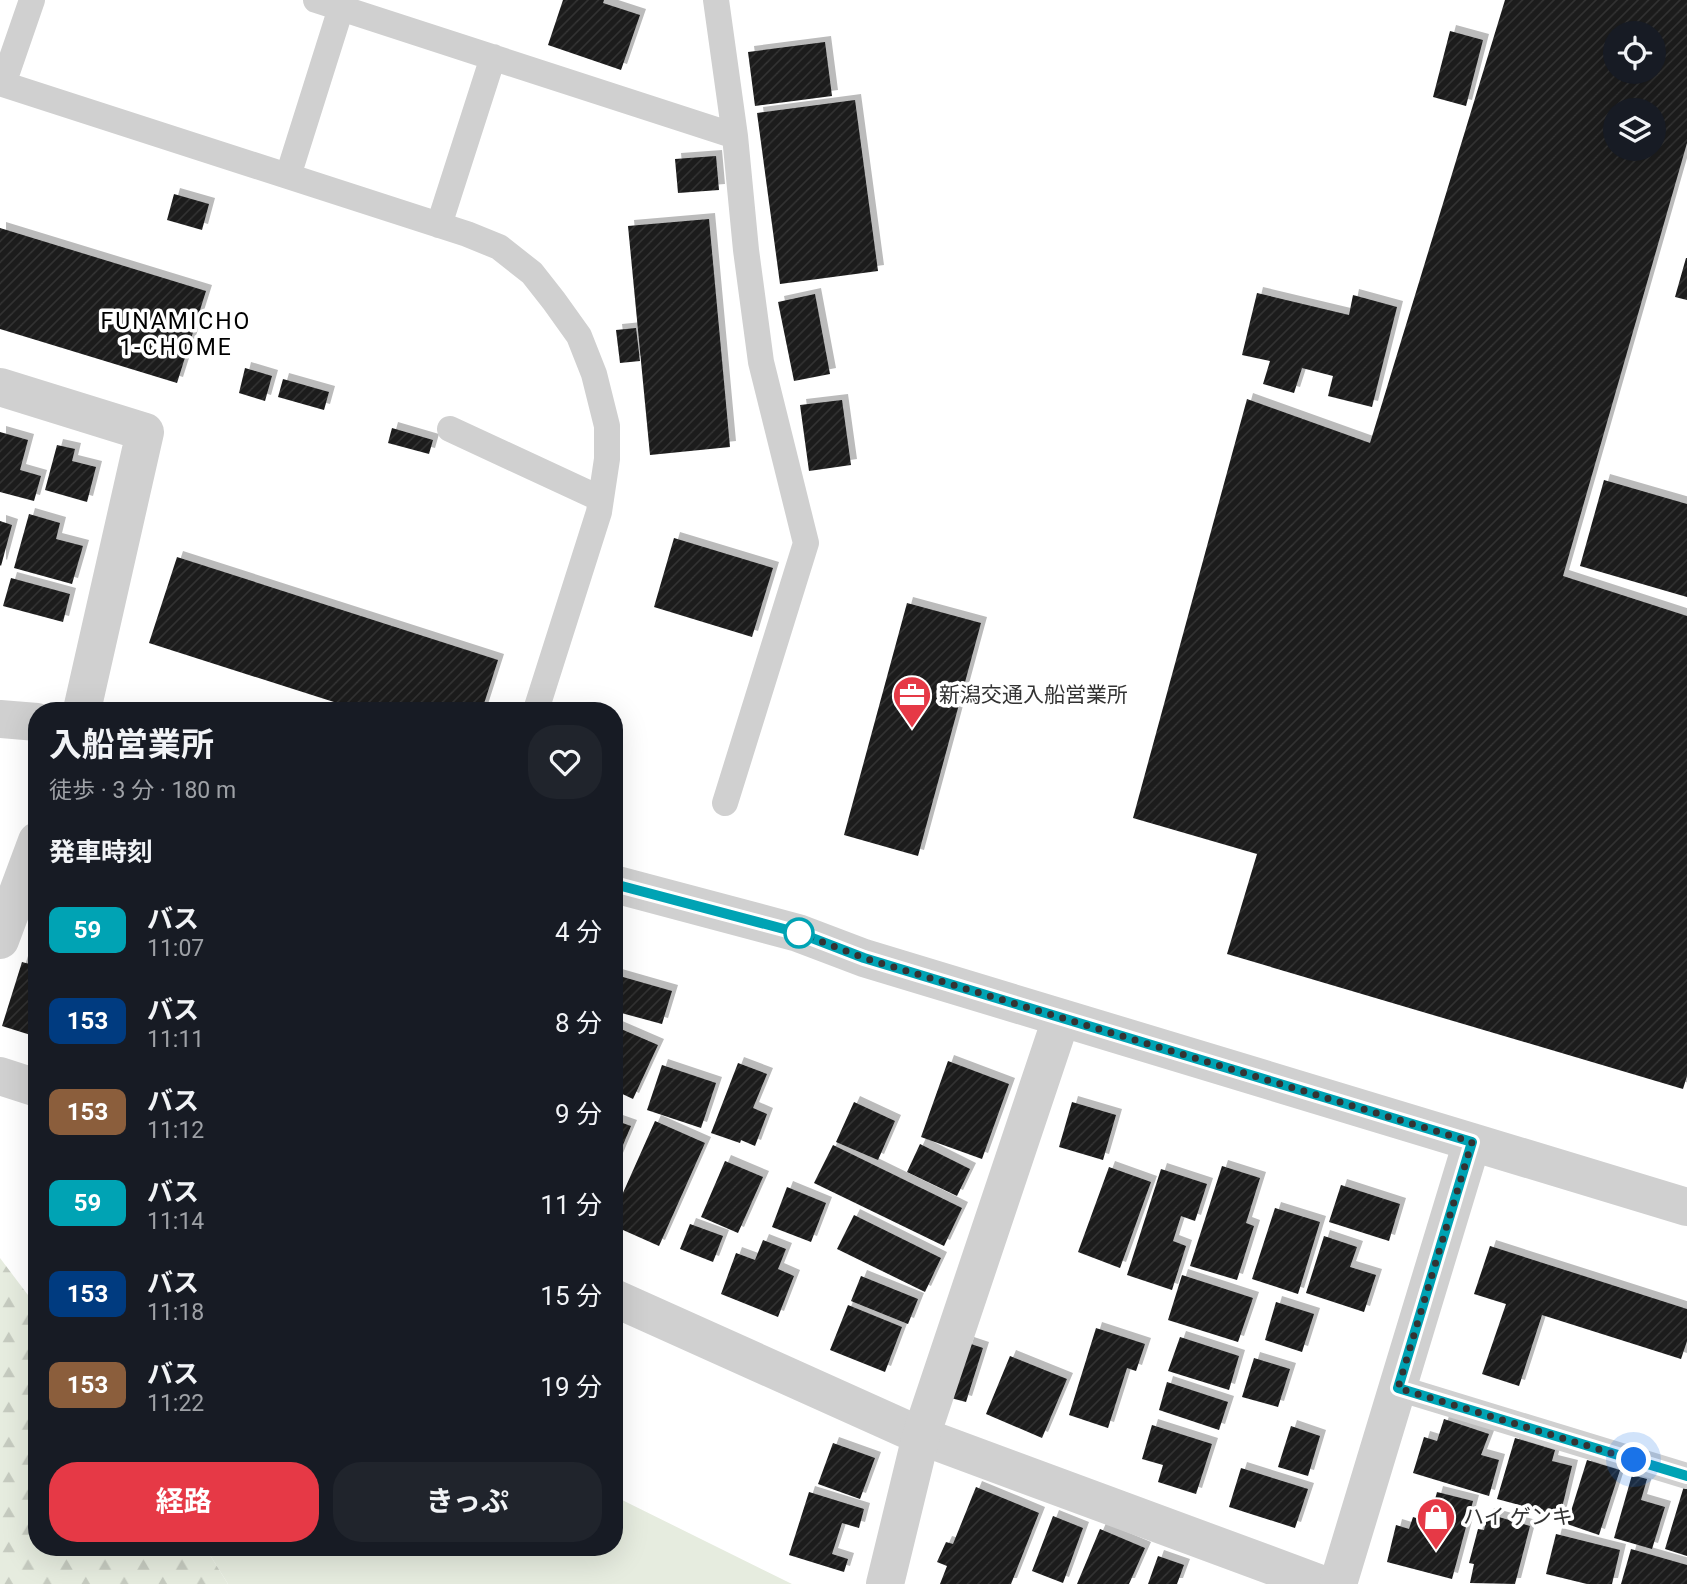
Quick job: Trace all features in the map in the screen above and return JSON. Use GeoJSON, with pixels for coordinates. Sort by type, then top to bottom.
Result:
{"type":"FeatureCollection","features":[{"type":"Feature","properties":{"kind":"street"},"geometry":{"type":"LineString","coordinates":[[0,387],[145,432],[84,702]]}},
{"type":"Feature","properties":{"kind":"street"},"geometry":{"type":"LineString","coordinates":[[0,719],[28,721]]}},
{"type":"Feature","properties":{"kind":"street"},"geometry":{"type":"LineString","coordinates":[[0,940],[28,865]]}},
{"type":"Feature","properties":{"kind":"street"},"geometry":{"type":"LineString","coordinates":[[623,886],[799,933],[864,958],[1687,1208]]}},
{"type":"Feature","properties":{"kind":"street"},"geometry":{"type":"LineString","coordinates":[[885,1584],[921,1436],[1061,1019]]}},
{"type":"Feature","properties":{"kind":"street"},"geometry":{"type":"LineString","coordinates":[[0,1076],[28,1085]]}},
{"type":"Feature","properties":{"kind":"street"},"geometry":{"type":"LineString","coordinates":[[1338,1584],[1472,1142]]}},
{"type":"Feature","properties":{"kind":"street"},"geometry":{"type":"LineString","coordinates":[[623,1302],[921,1436],[1321,1584]]}},
{"type":"Feature","properties":{"kind":"lane"},"geometry":{"type":"LineString","coordinates":[[32,0],[3,84],[439,225],[499,247],[532,273],[579,336],[594,374],[607,426],[607,459],[601,499],[579,581],[539,702]]}},
{"type":"Feature","properties":{"kind":"lane"},"geometry":{"type":"LineString","coordinates":[[316,0],[735,136]]}},
{"type":"Feature","properties":{"kind":"lane"},"geometry":{"type":"LineString","coordinates":[[716,0],[761,362],[806,543],[726,803]]}},
{"type":"Feature","properties":{"kind":"lane"},"geometry":{"type":"LineString","coordinates":[[288,176],[341,8]]}},
{"type":"Feature","properties":{"kind":"lane"},"geometry":{"type":"LineString","coordinates":[[439,225],[493,57]]}},
{"type":"Feature","properties":{"kind":"lane"},"geometry":{"type":"LineString","coordinates":[[450,429],[601,499]]}},
{"type":"Feature","properties":{"kind":"lane"},"geometry":{"type":"LineString","coordinates":[[1398,1388],[1687,1476]]}},
{"type":"Feature","properties":{"kind":"green space"},"geometry":{"type":"Polygon","coordinates":[[[0,1258],[28,1295],[28,1556],[211,1556],[228,1584],[0,1584],[0,1258]]]}},
{"type":"Feature","properties":{"kind":"green space"},"geometry":{"type":"Polygon","coordinates":[[[623,1500],[792,1584],[228,1584],[211,1556],[623,1556],[623,1500]]]}},
{"type":"Feature","properties":{"kind":"building"},"geometry":{"type":"Polygon","coordinates":[[[563,0],[604,0],[603,3],[640,15],[621,70],[548,45],[563,0]]]}},
{"type":"Feature","properties":{"kind":"building"},"geometry":{"type":"Polygon","coordinates":[[[1505,0],[1687,0],[1687,143],[1563,576],[1687,616],[1687,1076],[1683,1089],[1227,954],[1257,854],[1133,818],[1247,399],[1370,443],[1505,0]]]}},
{"type":"Feature","properties":{"kind":"building"},"geometry":{"type":"Polygon","coordinates":[[[1450,31],[1483,40],[1466,106],[1433,97],[1450,31]]]}},
{"type":"Feature","properties":{"kind":"building"},"geometry":{"type":"Polygon","coordinates":[[[825,42],[832,96],[755,106],[748,52],[825,42]]]}},
{"type":"Feature","properties":{"kind":"building"},"geometry":{"type":"Polygon","coordinates":[[[855,100],[878,271],[780,284],[757,113],[855,100]]]}},
{"type":"Feature","properties":{"kind":"building"},"geometry":{"type":"Polygon","coordinates":[[[716,156],[719,190],[678,193],[675,159],[716,156]]]}},
{"type":"Feature","properties":{"kind":"building"},"geometry":{"type":"Polygon","coordinates":[[[174,194],[209,204],[202,230],[167,220],[174,194]]]}},
{"type":"Feature","properties":{"kind":"building"},"geometry":{"type":"Polygon","coordinates":[[[709,219],[730,447],[650,455],[628,226],[709,219]]]}},
{"type":"Feature","properties":{"kind":"building"},"geometry":{"type":"Polygon","coordinates":[[[0,228],[206,291],[177,383],[0,329],[0,228]]]}},
{"type":"Feature","properties":{"kind":"building"},"geometry":{"type":"Polygon","coordinates":[[[1687,258],[1687,300],[1675,297],[1687,258]]]}},
{"type":"Feature","properties":{"kind":"building"},"geometry":{"type":"Polygon","coordinates":[[[1257,293],[1349,315],[1353,295],[1397,307],[1372,407],[1328,396],[1333,376],[1302,368],[1294,393],[1263,384],[1270,361],[1242,355],[1257,293]]]}},
{"type":"Feature","properties":{"kind":"building"},"geometry":{"type":"Polygon","coordinates":[[[815,294],[830,374],[794,381],[778,302],[815,294]]]}},
{"type":"Feature","properties":{"kind":"building"},"geometry":{"type":"Polygon","coordinates":[[[636,328],[640,361],[620,363],[616,330],[636,328]]]}},
{"type":"Feature","properties":{"kind":"building"},"geometry":{"type":"Polygon","coordinates":[[[245,368],[272,376],[265,401],[239,393],[245,368]]]}},
{"type":"Feature","properties":{"kind":"building"},"geometry":{"type":"Polygon","coordinates":[[[283,379],[329,392],[324,410],[278,397],[283,379]]]}},
{"type":"Feature","properties":{"kind":"building"},"geometry":{"type":"Polygon","coordinates":[[[842,400],[851,465],[809,471],[800,405],[842,400]]]}},
{"type":"Feature","properties":{"kind":"building"},"geometry":{"type":"Polygon","coordinates":[[[392,428],[433,440],[429,454],[388,443],[392,428]]]}},
{"type":"Feature","properties":{"kind":"building"},"geometry":{"type":"Polygon","coordinates":[[[0,432],[28,440],[20,470],[41,476],[34,501],[0,492],[0,432]]]}},
{"type":"Feature","properties":{"kind":"building"},"geometry":{"type":"Polygon","coordinates":[[[57,445],[75,449],[72,461],[96,467],[87,502],[45,490],[57,445]]]}},
{"type":"Feature","properties":{"kind":"building"},"geometry":{"type":"Polygon","coordinates":[[[1604,480],[1687,504],[1687,597],[1580,566],[1604,480]]]}},
{"type":"Feature","properties":{"kind":"building"},"geometry":{"type":"Polygon","coordinates":[[[29,514],[60,523],[56,539],[83,546],[72,584],[14,568],[29,514]]]}},
{"type":"Feature","properties":{"kind":"building"},"geometry":{"type":"Polygon","coordinates":[[[0,521],[12,525],[1,566],[0,565],[0,521]]]}},
{"type":"Feature","properties":{"kind":"building"},"geometry":{"type":"Polygon","coordinates":[[[674,538],[773,568],[752,637],[654,607],[674,538]]]}},
{"type":"Feature","properties":{"kind":"building"},"geometry":{"type":"Polygon","coordinates":[[[177,557],[498,660],[485,702],[334,702],[149,643],[177,557]]]}},
{"type":"Feature","properties":{"kind":"building"},"geometry":{"type":"Polygon","coordinates":[[[11,578],[70,594],[63,622],[3,606],[11,578]]]}},
{"type":"Feature","properties":{"kind":"building","name":"新潟交通入船営業所"},"geometry":{"type":"Polygon","coordinates":[[[907,603],[981,623],[918,856],[844,835],[907,603]]]}},
{"type":"Feature","properties":{"kind":"building"},"geometry":{"type":"Polygon","coordinates":[[[22,962],[28,964],[28,1034],[2,1026],[22,962]]]}},
{"type":"Feature","properties":{"kind":"building"},"geometry":{"type":"Polygon","coordinates":[[[623,977],[672,991],[662,1024],[623,1013],[623,977]]]}},
{"type":"Feature","properties":{"kind":"building"},"geometry":{"type":"Polygon","coordinates":[[[623,1030],[658,1045],[633,1099],[623,1094],[623,1030]]]}},
{"type":"Feature","properties":{"kind":"building"},"geometry":{"type":"Polygon","coordinates":[[[948,1061],[1009,1084],[982,1159],[921,1137],[948,1061]]]}},
{"type":"Feature","properties":{"kind":"building"},"geometry":{"type":"Polygon","coordinates":[[[738,1063],[767,1074],[753,1108],[767,1114],[755,1146],[711,1133],[738,1063]]]}},
{"type":"Feature","properties":{"kind":"building"},"geometry":{"type":"Polygon","coordinates":[[[662,1065],[716,1083],[701,1128],[647,1110],[662,1065]]]}},
{"type":"Feature","properties":{"kind":"building"},"geometry":{"type":"Polygon","coordinates":[[[854,1102],[895,1121],[878,1160],[836,1142],[854,1102]]]}},
{"type":"Feature","properties":{"kind":"building"},"geometry":{"type":"Polygon","coordinates":[[[1072,1102],[1116,1115],[1103,1160],[1059,1147],[1072,1102]]]}},
{"type":"Feature","properties":{"kind":"building"},"geometry":{"type":"Polygon","coordinates":[[[655,1121],[705,1143],[659,1246],[623,1230],[623,1193],[655,1121]]]}},
{"type":"Feature","properties":{"kind":"building"},"geometry":{"type":"Polygon","coordinates":[[[623,1123],[631,1126],[623,1145],[623,1123]]]}},
{"type":"Feature","properties":{"kind":"building"},"geometry":{"type":"Polygon","coordinates":[[[920,1144],[970,1169],[957,1196],[907,1172],[920,1144]]]}},
{"type":"Feature","properties":{"kind":"building"},"geometry":{"type":"Polygon","coordinates":[[[833,1145],[962,1208],[944,1246],[814,1183],[833,1145]]]}},
{"type":"Feature","properties":{"kind":"building"},"geometry":{"type":"Polygon","coordinates":[[[725,1161],[763,1177],[738,1233],[701,1217],[725,1161]]]}},
{"type":"Feature","properties":{"kind":"building"},"geometry":{"type":"Polygon","coordinates":[[[1222,1166],[1260,1178],[1246,1223],[1254,1226],[1237,1280],[1190,1266],[1222,1166]]]}},
{"type":"Feature","properties":{"kind":"building"},"geometry":{"type":"Polygon","coordinates":[[[1109,1167],[1151,1182],[1120,1268],[1078,1252],[1109,1167]]]}},
{"type":"Feature","properties":{"kind":"building"},"geometry":{"type":"Polygon","coordinates":[[[1161,1169],[1207,1184],[1195,1221],[1181,1216],[1173,1241],[1186,1246],[1172,1290],[1127,1275],[1161,1169]]]}},
{"type":"Feature","properties":{"kind":"building"},"geometry":{"type":"Polygon","coordinates":[[[1341,1185],[1400,1204],[1389,1241],[1329,1222],[1341,1185]]]}},
{"type":"Feature","properties":{"kind":"building"},"geometry":{"type":"Polygon","coordinates":[[[787,1187],[826,1203],[811,1242],[772,1227],[787,1187]]]}},
{"type":"Feature","properties":{"kind":"building"},"geometry":{"type":"Polygon","coordinates":[[[1275,1208],[1320,1222],[1298,1294],[1252,1279],[1275,1208]]]}},
{"type":"Feature","properties":{"kind":"building"},"geometry":{"type":"Polygon","coordinates":[[[854,1215],[941,1258],[925,1292],[837,1249],[854,1215]]]}},
{"type":"Feature","properties":{"kind":"building"},"geometry":{"type":"Polygon","coordinates":[[[690,1224],[723,1236],[713,1262],[680,1249],[690,1224]]]}},
{"type":"Feature","properties":{"kind":"building"},"geometry":{"type":"Polygon","coordinates":[[[1324,1236],[1357,1247],[1350,1267],[1376,1275],[1364,1312],[1306,1293],[1324,1236]]]}},
{"type":"Feature","properties":{"kind":"building"},"geometry":{"type":"Polygon","coordinates":[[[763,1240],[786,1249],[778,1269],[794,1276],[778,1317],[721,1294],[736,1253],[755,1260],[763,1240]]]}},
{"type":"Feature","properties":{"kind":"building"},"geometry":{"type":"Polygon","coordinates":[[[1490,1246],[1687,1309],[1687,1341],[1681,1359],[1542,1315],[1519,1386],[1482,1374],[1506,1304],[1474,1294],[1490,1246]]]}},
{"type":"Feature","properties":{"kind":"building"},"geometry":{"type":"Polygon","coordinates":[[[1182,1275],[1253,1298],[1238,1342],[1168,1320],[1182,1275]]]}},
{"type":"Feature","properties":{"kind":"building"},"geometry":{"type":"Polygon","coordinates":[[[861,1276],[918,1299],[908,1324],[851,1301],[861,1276]]]}},
{"type":"Feature","properties":{"kind":"building"},"geometry":{"type":"Polygon","coordinates":[[[1276,1302],[1314,1314],[1302,1352],[1265,1340],[1276,1302]]]}},
{"type":"Feature","properties":{"kind":"building"},"geometry":{"type":"Polygon","coordinates":[[[848,1305],[902,1327],[885,1372],[830,1350],[848,1305]]]}},
{"type":"Feature","properties":{"kind":"building"},"geometry":{"type":"Polygon","coordinates":[[[1096,1328],[1145,1344],[1136,1371],[1127,1368],[1108,1428],[1069,1415],[1096,1328]]]}},
{"type":"Feature","properties":{"kind":"building"},"geometry":{"type":"Polygon","coordinates":[[[1180,1337],[1239,1356],[1229,1390],[1168,1371],[1180,1337]]]}},
{"type":"Feature","properties":{"kind":"building"},"geometry":{"type":"Polygon","coordinates":[[[968,1343],[983,1348],[966,1402],[951,1398],[968,1343]]]}},
{"type":"Feature","properties":{"kind":"building"},"geometry":{"type":"Polygon","coordinates":[[[1010,1356],[1067,1379],[1042,1438],[986,1414],[1010,1356]]]}},
{"type":"Feature","properties":{"kind":"building"},"geometry":{"type":"Polygon","coordinates":[[[1254,1358],[1290,1369],[1278,1407],[1242,1397],[1254,1358]]]}},
{"type":"Feature","properties":{"kind":"building"},"geometry":{"type":"Polygon","coordinates":[[[1167,1382],[1228,1402],[1219,1430],[1159,1410],[1167,1382]]]}},
{"type":"Feature","properties":{"kind":"building"},"geometry":{"type":"Polygon","coordinates":[[[1444,1419],[1489,1434],[1481,1455],[1499,1460],[1489,1496],[1413,1473],[1424,1437],[1437,1441],[1444,1419]]]}},
{"type":"Feature","properties":{"kind":"building"},"geometry":{"type":"Polygon","coordinates":[[[1152,1425],[1212,1444],[1196,1494],[1158,1482],[1163,1465],[1142,1459],[1152,1425]]]}},
{"type":"Feature","properties":{"kind":"building"},"geometry":{"type":"Polygon","coordinates":[[[1291,1426],[1320,1436],[1308,1476],[1278,1467],[1291,1426]]]}},
{"type":"Feature","properties":{"kind":"building"},"geometry":{"type":"Polygon","coordinates":[[[1515,1438],[1555,1450],[1552,1461],[1572,1466],[1560,1516],[1497,1499],[1515,1438]]]}},
{"type":"Feature","properties":{"kind":"building"},"geometry":{"type":"Polygon","coordinates":[[[833,1443],[875,1458],[860,1499],[818,1484],[833,1443]]]}},
{"type":"Feature","properties":{"kind":"building"},"geometry":{"type":"Polygon","coordinates":[[[1587,1460],[1620,1470],[1599,1535],[1567,1524],[1587,1460]]]}},
{"type":"Feature","properties":{"kind":"building"},"geometry":{"type":"Polygon","coordinates":[[[1241,1468],[1308,1489],[1295,1528],[1229,1507],[1241,1468]]]}},
{"type":"Feature","properties":{"kind":"building"},"geometry":{"type":"Polygon","coordinates":[[[1632,1475],[1647,1479],[1641,1500],[1665,1507],[1652,1549],[1614,1538],[1632,1475]]]}},
{"type":"Feature","properties":{"kind":"building"},"geometry":{"type":"Polygon","coordinates":[[[1684,1486],[1687,1487],[1687,1556],[1665,1549],[1684,1486]]]}},
{"type":"Feature","properties":{"kind":"building"},"geometry":{"type":"Polygon","coordinates":[[[976,1487],[1039,1513],[1011,1584],[940,1584],[947,1566],[937,1562],[946,1542],[953,1544],[976,1487]]]}},
{"type":"Feature","properties":{"kind":"building"},"geometry":{"type":"Polygon","coordinates":[[[809,1492],[864,1509],[859,1528],[842,1523],[832,1554],[848,1559],[844,1572],[789,1555],[809,1492]]]}},
{"type":"Feature","properties":{"kind":"building"},"geometry":{"type":"Polygon","coordinates":[[[1437,1492],[1473,1501],[1452,1579],[1387,1562],[1396,1525],[1409,1529],[1413,1517],[1429,1522],[1437,1492]]]}},
{"type":"Feature","properties":{"kind":"building"},"geometry":{"type":"Polygon","coordinates":[[[1488,1514],[1530,1526],[1515,1584],[1470,1583],[1474,1564],[1469,1563],[1478,1529],[1484,1530],[1488,1514]]]}},
{"type":"Feature","properties":{"kind":"building"},"geometry":{"type":"Polygon","coordinates":[[[1053,1516],[1083,1528],[1063,1583],[1032,1571],[1053,1516]]]}},
{"type":"Feature","properties":{"kind":"building"},"geometry":{"type":"Polygon","coordinates":[[[1100,1529],[1145,1548],[1129,1584],[1077,1584],[1100,1529]]]}},
{"type":"Feature","properties":{"kind":"building"},"geometry":{"type":"Polygon","coordinates":[[[1556,1534],[1620,1550],[1612,1584],[1587,1584],[1546,1574],[1556,1534]]]}},
{"type":"Feature","properties":{"kind":"building"},"geometry":{"type":"Polygon","coordinates":[[[1631,1549],[1687,1565],[1687,1584],[1621,1584],[1631,1549]]]}},
{"type":"Feature","properties":{"kind":"building"},"geometry":{"type":"Polygon","coordinates":[[[1158,1556],[1184,1565],[1177,1584],[1148,1584],[1158,1556]]]}},
{"type":"Feature","properties":{"kind":"bus line","name":"59"},"geometry":{"type":"LineString","coordinates":[[623,886],[799,933],[864,958],[1472,1142],[1398,1388],[1687,1476]]}},
{"type":"Feature","properties":{"kind":"place","name":"新潟交通入船営業所"},"geometry":{"type":"Point","coordinates":[912,729]}},
{"type":"Feature","properties":{"kind":"place","name":"ハイ ゲンキ"},"geometry":{"type":"Point","coordinates":[1436,1551]}},
{"type":"Feature","properties":{"kind":"district","name":"FUNAMICHO 1-CHOME"},"geometry":{"type":"Point","coordinates":[176,334]}},
{"type":"Feature","properties":{"kind":"route"},"geometry":{"type":"LineString","coordinates":[[799,933],[864,958],[1472,1142],[1398,1388],[1634,1460]]}}]}
